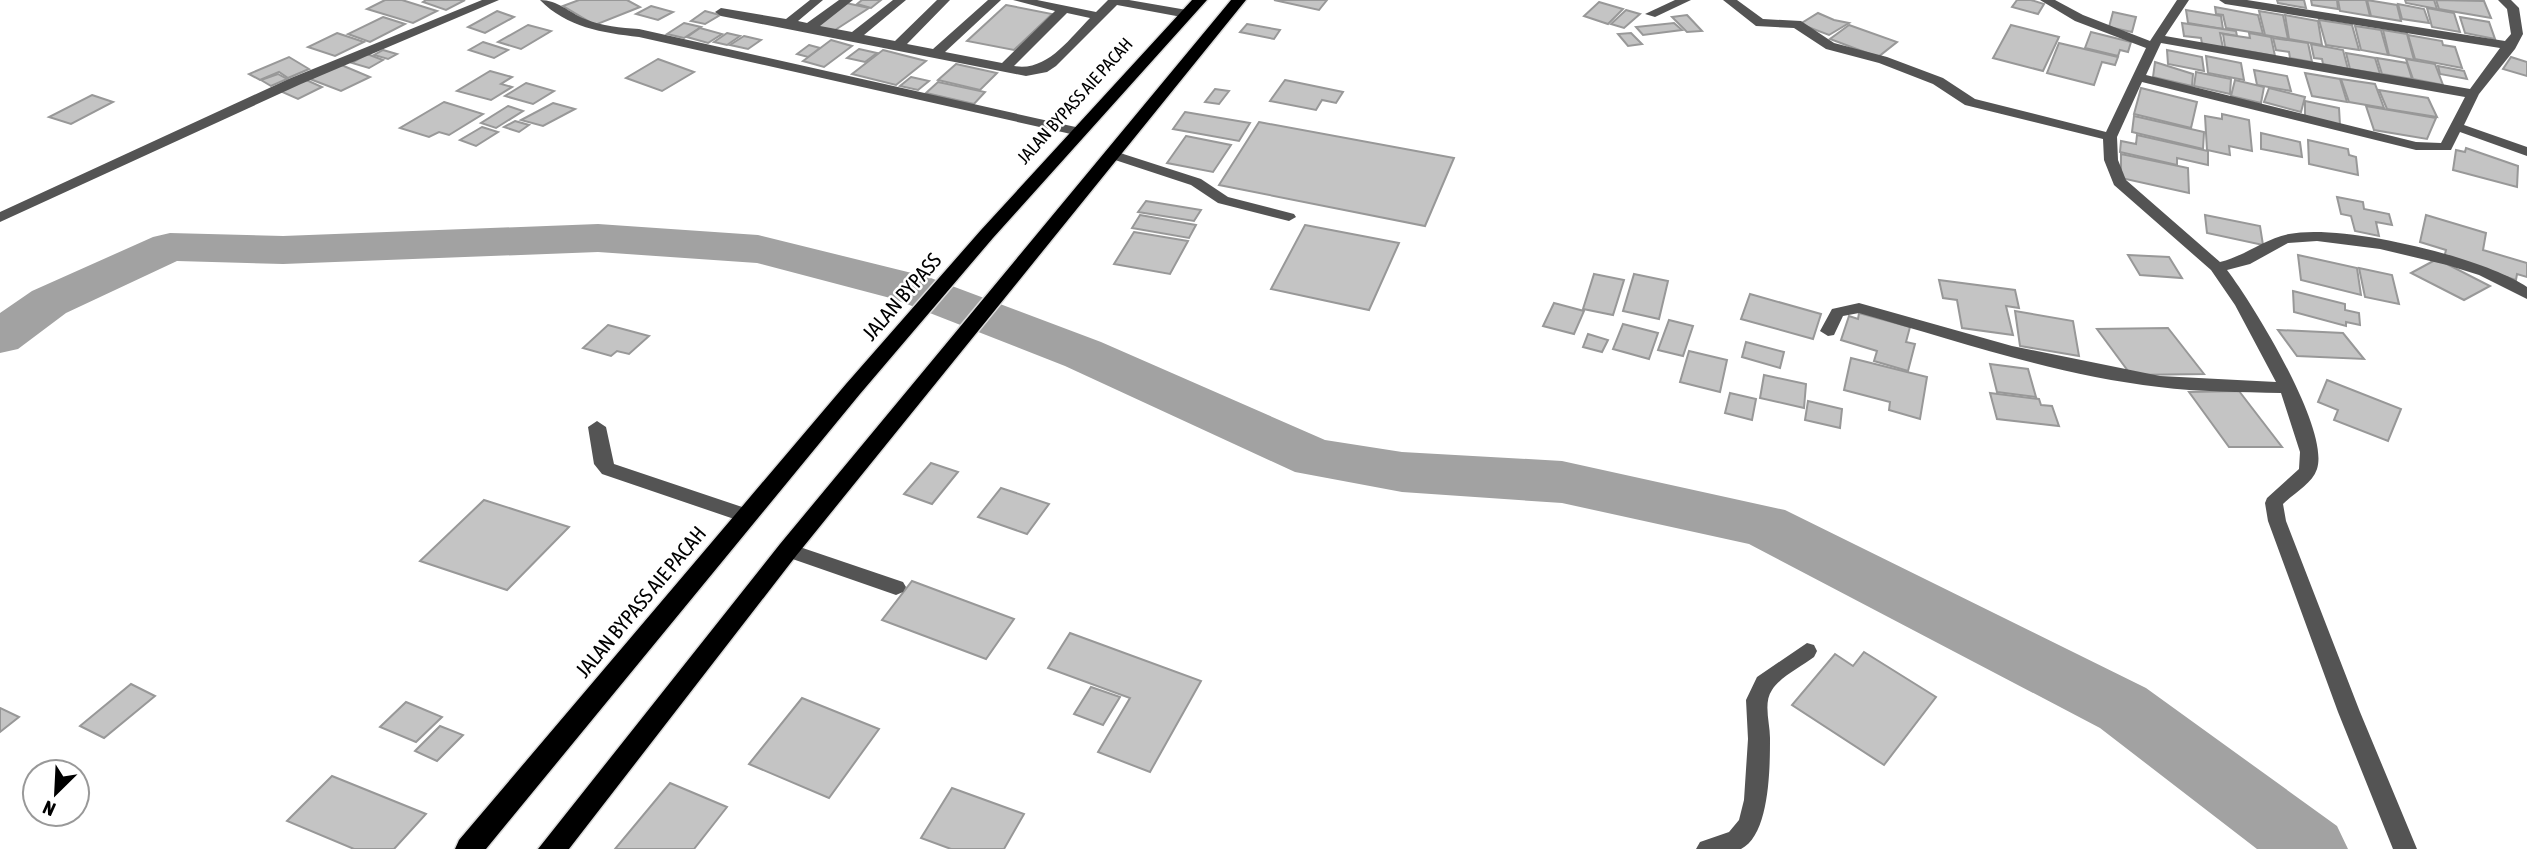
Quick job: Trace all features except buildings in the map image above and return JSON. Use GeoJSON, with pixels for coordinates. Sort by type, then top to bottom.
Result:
{"type":"FeatureCollection","features":[{"type":"Feature","properties":{"kind":"highway","name":"JALAN BYPASS AIE PACAH"},"geometry":{"type":"LineString","coordinates":[[986,234],[1200,0]]}},
{"type":"Feature","properties":{"kind":"highway"},"geometry":{"type":"LineString","coordinates":[[552,849],[788,550],[1239,0]]}},
{"type":"Feature","properties":{"kind":"highway","name":"JALAN BYPASS"},"geometry":{"type":"LineString","coordinates":[[853,389],[986,234]]}},
{"type":"Feature","properties":{"kind":"highway","name":"JALAN BYPASS AIE PACAH"},"geometry":{"type":"LineString","coordinates":[[469,849],[853,389]]}},
{"type":"Feature","properties":{"kind":"street"},"geometry":{"type":"LineString","coordinates":[[0,218],[320,71],[493,0]]}},
{"type":"Feature","properties":{"kind":"street"},"geometry":{"type":"LineString","coordinates":[[546,0],[568,17],[592,28],[639,33],[1080,132]]}},
{"type":"Feature","properties":{"kind":"street"},"geometry":{"type":"LineString","coordinates":[[788,23],[817,0]]}},
{"type":"Feature","properties":{"kind":"street"},"geometry":{"type":"LineString","coordinates":[[809,28],[847,0]]}},
{"type":"Feature","properties":{"kind":"street"},"geometry":{"type":"LineString","coordinates":[[853,38],[900,0]]}},
{"type":"Feature","properties":{"kind":"street"},"geometry":{"type":"LineString","coordinates":[[897,46],[944,0]]}},
{"type":"Feature","properties":{"kind":"street"},"geometry":{"type":"LineString","coordinates":[[937,52],[995,0]]}},
{"type":"Feature","properties":{"kind":"street"},"geometry":{"type":"LineString","coordinates":[[1019,0],[1099,16]]}},
{"type":"Feature","properties":{"kind":"street"},"geometry":{"type":"LineString","coordinates":[[721,12],[937,52],[1026,72],[1042,69],[1115,0],[1187,14]]}},
{"type":"Feature","properties":{"kind":"street"},"geometry":{"type":"LineString","coordinates":[[1651,14],[1685,0]]}},
{"type":"Feature","properties":{"kind":"street"},"geometry":{"type":"LineString","coordinates":[[1729,0],[1760,23],[1797,24],[1830,46],[1883,60],[1938,81],[1970,102],[2110,137]]}},
{"type":"Feature","properties":{"kind":"street"},"geometry":{"type":"LineString","coordinates":[[2046,0],[2079,18],[2156,43],[2473,93]]}},
{"type":"Feature","properties":{"kind":"street"},"geometry":{"type":"LineString","coordinates":[[2183,0],[2137,77],[2110,137],[2111,160],[2119,182],[2217,268],[2263,339],[2288,388],[2301,421],[2310,457],[2308,469],[2274,503],[2275,516],[2291,550],[2325,654],[2369,765],[2406,848]]}},
{"type":"Feature","properties":{"kind":"street"},"geometry":{"type":"LineString","coordinates":[[2225,0],[2511,46]]}},
{"type":"Feature","properties":{"kind":"street"},"geometry":{"type":"LineString","coordinates":[[2137,77],[2430,149],[2446,147],[2473,93],[2511,46],[2517,34],[2513,8],[2504,0]]}},
{"type":"Feature","properties":{"kind":"street"},"geometry":{"type":"LineString","coordinates":[[1005,68],[1064,9]]}},
{"type":"Feature","properties":{"kind":"street"},"geometry":{"type":"LineString","coordinates":[[2458,127],[2527,152]]}},
{"type":"Feature","properties":{"kind":"street"},"geometry":{"type":"LineString","coordinates":[[1114,155],[1196,182],[1223,200],[1289,217]]}},
{"type":"Feature","properties":{"kind":"street"},"geometry":{"type":"LineString","coordinates":[[2217,268],[2245,261],[2281,240],[2330,236],[2426,254],[2506,282],[2527,294]]}},
{"type":"Feature","properties":{"kind":"street"},"geometry":{"type":"LineString","coordinates":[[1828,331],[1831,316],[1838,310],[1858,308],[2011,351],[2119,375],[2160,382],[2288,388]]}},
{"type":"Feature","properties":{"kind":"street"},"geometry":{"type":"LineString","coordinates":[[597,427],[603,464],[608,470],[747,516]]}},
{"type":"Feature","properties":{"kind":"street"},"geometry":{"type":"LineString","coordinates":[[788,550],[896,587]]}},
{"type":"Feature","properties":{"kind":"street"},"geometry":{"type":"LineString","coordinates":[[1708,849],[1737,840],[1749,824],[1755,800],[1759,739],[1757,700],[1764,683],[1780,667],[1807,651]]}},
{"type":"Feature","properties":{"kind":"waterway"},"geometry":{"type":"LineString","coordinates":[[0,337],[49,302],[170,247],[283,250],[598,238],[758,249],[911,288],[1083,354],[1315,458],[1402,472],[1562,482],[1764,525],[2123,708],[2312,849]]}}]}
